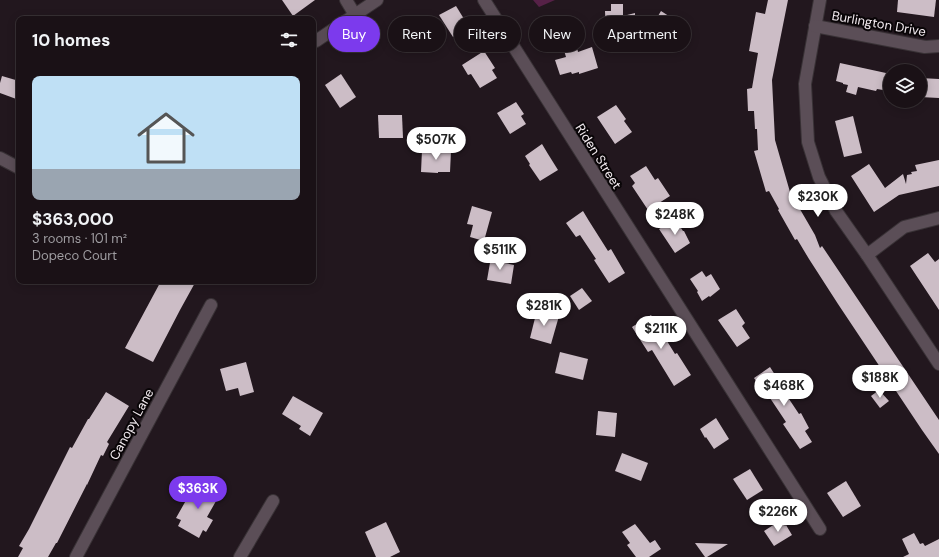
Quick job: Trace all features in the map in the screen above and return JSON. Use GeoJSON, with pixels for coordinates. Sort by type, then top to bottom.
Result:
{"type":"FeatureCollection","features":[{"type":"Feature","properties":{"kind":"street"},"geometry":{"type":"LineString","coordinates":[[346,0],[355,15]]}},
{"type":"Feature","properties":{"kind":"street"},"geometry":{"type":"LineString","coordinates":[[316,41],[377,0]]}},
{"type":"Feature","properties":{"kind":"street","name":"Riden Street"},"geometry":{"type":"LineString","coordinates":[[484,0],[820,529]]}},
{"type":"Feature","properties":{"kind":"street"},"geometry":{"type":"LineString","coordinates":[[820,0],[804,84],[808,142],[819,177],[836,211],[939,364]]}},
{"type":"Feature","properties":{"kind":"street","name":"Burlington Drive"},"geometry":{"type":"LineString","coordinates":[[815,26],[924,47],[939,46]]}},
{"type":"Feature","properties":{"kind":"street"},"geometry":{"type":"LineString","coordinates":[[0,158],[16,166]]}},
{"type":"Feature","properties":{"kind":"street"},"geometry":{"type":"LineString","coordinates":[[866,254],[904,227],[939,218]]}},
{"type":"Feature","properties":{"kind":"street","name":"Canopy Lane"},"geometry":{"type":"LineString","coordinates":[[76,557],[211,305]]}},
{"type":"Feature","properties":{"kind":"street"},"geometry":{"type":"LineString","coordinates":[[240,557],[273,501]]}},
{"type":"Feature","properties":{"kind":"shaded area"},"geometry":{"type":"Polygon","coordinates":[[[533,0],[555,0],[539,7],[533,0]]]}},
{"type":"Feature","properties":{"kind":"building"},"geometry":{"type":"Polygon","coordinates":[[[282,0],[315,0],[293,16],[282,0]]]}},
{"type":"Feature","properties":{"kind":"building"},"geometry":{"type":"Polygon","coordinates":[[[768,0],[788,0],[772,80],[775,140],[790,192],[815,235],[820,248],[822,246],[939,420],[939,454],[838,304],[797,239],[795,240],[769,191],[766,192],[754,151],[758,150],[757,129],[755,129],[754,111],[748,111],[747,89],[752,88],[758,53],[749,51],[756,12],[765,14],[768,0]]]}},
{"type":"Feature","properties":{"kind":"building"},"geometry":{"type":"Polygon","coordinates":[[[898,0],[936,0],[934,17],[897,12],[898,0]]]}},
{"type":"Feature","properties":{"kind":"building"},"geometry":{"type":"Polygon","coordinates":[[[611,4],[623,4],[623,16],[605,16],[605,11],[611,11],[611,4]]]}},
{"type":"Feature","properties":{"kind":"building"},"geometry":{"type":"Polygon","coordinates":[[[456,6],[462,16],[454,16],[454,36],[446,26],[446,16],[439,15],[456,6]]]}},
{"type":"Feature","properties":{"kind":"building"},"geometry":{"type":"Polygon","coordinates":[[[661,11],[669,16],[658,16],[661,11]]]}},
{"type":"Feature","properties":{"kind":"building"},"geometry":{"type":"Polygon","coordinates":[[[635,13],[635,16],[623,16],[635,13]]]}},
{"type":"Feature","properties":{"kind":"building"},"geometry":{"type":"Polygon","coordinates":[[[592,47],[598,68],[579,74],[579,72],[572,74],[571,72],[560,75],[555,60],[566,57],[564,52],[585,52],[585,50],[592,47]]]}},
{"type":"Feature","properties":{"kind":"building"},"geometry":{"type":"Polygon","coordinates":[[[485,52],[495,68],[492,70],[497,78],[480,88],[471,74],[468,75],[462,65],[485,52]]]}},
{"type":"Feature","properties":{"kind":"building"},"geometry":{"type":"Polygon","coordinates":[[[840,63],[883,72],[883,90],[877,89],[876,91],[858,87],[856,95],[846,92],[848,85],[836,81],[840,63]]]}},
{"type":"Feature","properties":{"kind":"building"},"geometry":{"type":"Polygon","coordinates":[[[341,74],[356,97],[340,108],[325,85],[341,74]]]}},
{"type":"Feature","properties":{"kind":"building"},"geometry":{"type":"Polygon","coordinates":[[[2,76],[16,80],[16,99],[0,93],[2,76]]]}},
{"type":"Feature","properties":{"kind":"building"},"geometry":{"type":"Polygon","coordinates":[[[927,78],[939,79],[939,98],[927,97],[927,78]]]}},
{"type":"Feature","properties":{"kind":"building"},"geometry":{"type":"Polygon","coordinates":[[[516,102],[524,114],[521,116],[526,124],[510,134],[497,113],[516,102]]]}},
{"type":"Feature","properties":{"kind":"building"},"geometry":{"type":"Polygon","coordinates":[[[616,105],[626,119],[624,121],[632,132],[615,144],[597,117],[616,105]]]}},
{"type":"Feature","properties":{"kind":"building"},"geometry":{"type":"Polygon","coordinates":[[[378,115],[402,115],[403,138],[379,138],[378,115]]]}},
{"type":"Feature","properties":{"kind":"building"},"geometry":{"type":"Polygon","coordinates":[[[853,116],[862,153],[844,157],[835,121],[853,116]]]}},
{"type":"Feature","properties":{"kind":"building"},"geometry":{"type":"Polygon","coordinates":[[[542,144],[558,170],[540,181],[529,165],[530,164],[525,156],[542,144]]]}},
{"type":"Feature","properties":{"kind":"building"},"geometry":{"type":"Polygon","coordinates":[[[422,150],[451,151],[450,172],[421,172],[422,150]]]}},
{"type":"Feature","properties":{"kind":"building"},"geometry":{"type":"Polygon","coordinates":[[[939,160],[939,186],[899,195],[874,212],[851,176],[869,164],[885,188],[903,174],[906,184],[907,175],[912,174],[911,172],[917,171],[915,165],[939,160]]]}},
{"type":"Feature","properties":{"kind":"building"},"geometry":{"type":"Polygon","coordinates":[[[646,166],[655,180],[658,178],[670,196],[648,210],[632,186],[635,183],[630,176],[646,166]]]}},
{"type":"Feature","properties":{"kind":"building"},"geometry":{"type":"Polygon","coordinates":[[[472,206],[492,212],[484,241],[470,237],[473,225],[467,224],[472,206]]]}},
{"type":"Feature","properties":{"kind":"building"},"geometry":{"type":"Polygon","coordinates":[[[583,211],[608,251],[611,249],[625,273],[609,283],[594,260],[596,259],[580,235],[576,237],[566,223],[583,211]]]}},
{"type":"Feature","properties":{"kind":"building"},"geometry":{"type":"Polygon","coordinates":[[[675,219],[684,231],[690,243],[675,253],[659,229],[675,219]]]}},
{"type":"Feature","properties":{"kind":"building"},"geometry":{"type":"Polygon","coordinates":[[[928,253],[935,262],[939,259],[939,310],[910,266],[928,253]]]}},
{"type":"Feature","properties":{"kind":"building"},"geometry":{"type":"Polygon","coordinates":[[[491,257],[505,259],[505,263],[514,265],[511,284],[487,280],[491,257]]]}},
{"type":"Feature","properties":{"kind":"building"},"geometry":{"type":"Polygon","coordinates":[[[702,271],[706,277],[711,274],[720,289],[702,301],[697,292],[698,291],[690,279],[702,271]]]}},
{"type":"Feature","properties":{"kind":"building"},"geometry":{"type":"Polygon","coordinates":[[[159,284],[194,284],[153,362],[125,348],[159,284]]]}},
{"type":"Feature","properties":{"kind":"building"},"geometry":{"type":"Polygon","coordinates":[[[582,288],[592,301],[579,310],[570,296],[582,288]]]}},
{"type":"Feature","properties":{"kind":"building"},"geometry":{"type":"Polygon","coordinates":[[[736,309],[745,323],[742,326],[750,338],[737,347],[718,320],[736,309]]]}},
{"type":"Feature","properties":{"kind":"building"},"geometry":{"type":"Polygon","coordinates":[[[537,310],[559,316],[551,344],[530,338],[537,310]]]}},
{"type":"Feature","properties":{"kind":"building"},"geometry":{"type":"Polygon","coordinates":[[[651,315],[675,354],[677,353],[691,375],[674,386],[652,350],[648,352],[632,327],[651,315]]]}},
{"type":"Feature","properties":{"kind":"building"},"geometry":{"type":"Polygon","coordinates":[[[560,352],[588,359],[583,380],[555,373],[560,352]]]}},
{"type":"Feature","properties":{"kind":"building"},"geometry":{"type":"Polygon","coordinates":[[[246,362],[254,392],[240,396],[238,388],[226,391],[220,369],[246,362]]]}},
{"type":"Feature","properties":{"kind":"building"},"geometry":{"type":"Polygon","coordinates":[[[770,367],[784,389],[783,390],[799,414],[801,413],[809,428],[805,431],[812,442],[800,449],[783,424],[786,422],[754,378],[770,367]]]}},
{"type":"Feature","properties":{"kind":"building"},"geometry":{"type":"Polygon","coordinates":[[[879,390],[889,401],[880,408],[871,396],[879,390]]]}},
{"type":"Feature","properties":{"kind":"building"},"geometry":{"type":"Polygon","coordinates":[[[106,392],[129,406],[107,442],[109,444],[103,456],[101,455],[57,543],[48,557],[18,557],[23,548],[19,546],[70,447],[72,448],[88,419],[106,392]]]}},
{"type":"Feature","properties":{"kind":"building"},"geometry":{"type":"Polygon","coordinates":[[[293,396],[323,413],[310,436],[299,429],[301,426],[282,414],[293,396]]]}},
{"type":"Feature","properties":{"kind":"building"},"geometry":{"type":"Polygon","coordinates":[[[598,411],[617,413],[615,437],[596,435],[598,411]]]}},
{"type":"Feature","properties":{"kind":"building"},"geometry":{"type":"Polygon","coordinates":[[[716,418],[729,439],[714,449],[700,429],[716,418]]]}},
{"type":"Feature","properties":{"kind":"building"},"geometry":{"type":"Polygon","coordinates":[[[622,453],[648,463],[641,481],[615,471],[622,453]]]}},
{"type":"Feature","properties":{"kind":"building"},"geometry":{"type":"Polygon","coordinates":[[[750,469],[763,490],[747,500],[733,479],[750,469]]]}},
{"type":"Feature","properties":{"kind":"building"},"geometry":{"type":"Polygon","coordinates":[[[197,481],[220,494],[207,517],[213,520],[206,532],[203,530],[199,538],[178,526],[181,520],[176,518],[197,481]]]}},
{"type":"Feature","properties":{"kind":"building"},"geometry":{"type":"Polygon","coordinates":[[[846,481],[861,506],[843,517],[827,493],[846,481]]]}},
{"type":"Feature","properties":{"kind":"building"},"geometry":{"type":"Polygon","coordinates":[[[781,520],[792,535],[774,546],[764,531],[781,520]]]}},
{"type":"Feature","properties":{"kind":"building"},"geometry":{"type":"Polygon","coordinates":[[[386,522],[400,552],[390,557],[376,557],[365,532],[386,522]]]}},
{"type":"Feature","properties":{"kind":"building"},"geometry":{"type":"Polygon","coordinates":[[[635,524],[650,543],[655,540],[661,549],[649,557],[636,557],[627,545],[630,543],[622,532],[635,524]]]}},
{"type":"Feature","properties":{"kind":"building"},"geometry":{"type":"Polygon","coordinates":[[[914,533],[920,544],[923,543],[925,546],[939,539],[939,557],[903,557],[909,554],[902,539],[914,533]]]}},
{"type":"Feature","properties":{"kind":"building"},"geometry":{"type":"Polygon","coordinates":[[[695,543],[728,544],[705,557],[695,543]]]}}]}
